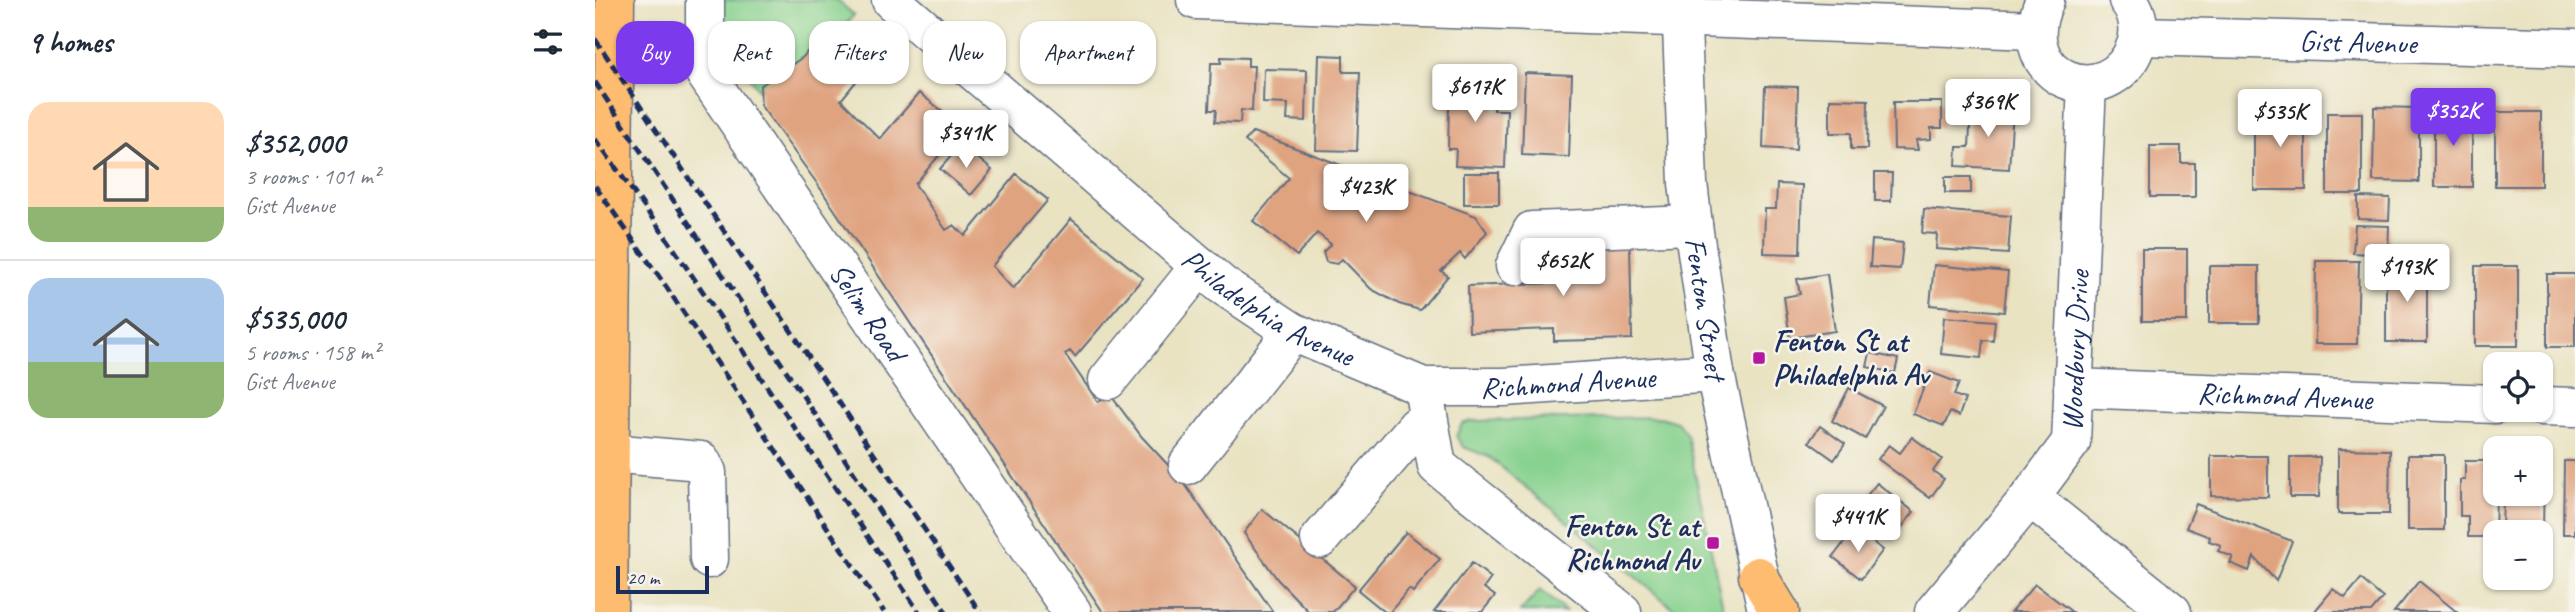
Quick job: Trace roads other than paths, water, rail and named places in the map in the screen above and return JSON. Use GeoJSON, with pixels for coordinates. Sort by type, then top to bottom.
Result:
{"type":"FeatureCollection","features":[{"type":"Feature","properties":{"kind":"main road"},"geometry":{"type":"LineString","coordinates":[[608,612],[615,0]]}},
{"type":"Feature","properties":{"kind":"main road"},"geometry":{"type":"LineString","coordinates":[[1760,600],[1780,612]]}},
{"type":"Feature","properties":{"kind":"street","name":"Selim Road"},"geometry":{"type":"LineString","coordinates":[[705,0],[705,73],[1072,612]]}},
{"type":"Feature","properties":{"kind":"street"},"geometry":{"type":"LineString","coordinates":[[1196,0],[2040,15],[2035,43],[2044,62],[2061,77],[2087,84],[2113,77],[2131,60],[2139,36],[2137,16],[2128,0]]}},
{"type":"Feature","properties":{"kind":"street","name":"Philadelphia Avenue"},"geometry":{"type":"LineString","coordinates":[[899,2],[1200,266],[1293,332],[1425,402]]}},
{"type":"Feature","properties":{"kind":"street","name":"Fenton Street"},"geometry":{"type":"LineString","coordinates":[[1681,9],[1688,183],[1693,225],[1715,373],[1760,600]]}},
{"type":"Feature","properties":{"kind":"street","name":"Gist Avenue"},"geometry":{"type":"LineString","coordinates":[[2139,36],[2575,48]]}},
{"type":"Feature","properties":{"kind":"street","name":"Woodbury Drive"},"geometry":{"type":"LineString","coordinates":[[1934,612],[2030,497],[2071,442],[2087,84]]}},
{"type":"Feature","properties":{"kind":"street"},"geometry":{"type":"LineString","coordinates":[[1515,266],[1532,231],[1693,225]]}},
{"type":"Feature","properties":{"kind":"street"},"geometry":{"type":"LineString","coordinates":[[1108,380],[1200,266]]}},
{"type":"Feature","properties":{"kind":"street"},"geometry":{"type":"LineString","coordinates":[[1188,465],[1293,332]]}},
{"type":"Feature","properties":{"kind":"street","name":"Richmond Avenue"},"geometry":{"type":"LineString","coordinates":[[1425,402],[1504,387],[1715,373]]}},
{"type":"Feature","properties":{"kind":"street","name":"Richmond Avenue"},"geometry":{"type":"LineString","coordinates":[[2073,388],[2483,404]]}},
{"type":"Feature","properties":{"kind":"street"},"geometry":{"type":"LineString","coordinates":[[1320,539],[1416,427],[1425,402]]}},
{"type":"Feature","properties":{"kind":"street"},"geometry":{"type":"LineString","coordinates":[[1425,402],[1437,466],[1622,612]]}},
{"type":"Feature","properties":{"kind":"street"},"geometry":{"type":"LineString","coordinates":[[2553,406],[2575,407]]}},
{"type":"Feature","properties":{"kind":"street"},"geometry":{"type":"LineString","coordinates":[[609,453],[701,461],[707,472],[709,559]]}},
{"type":"Feature","properties":{"kind":"street"},"geometry":{"type":"LineString","coordinates":[[2030,497],[2172,612]]}},
{"type":"Feature","properties":{"kind":"railway"},"geometry":{"type":"LineString","coordinates":[[595,39],[980,612]]}},
{"type":"Feature","properties":{"kind":"railway"},"geometry":{"type":"LineString","coordinates":[[595,82],[946,612]]}},
{"type":"Feature","properties":{"kind":"railway"},"geometry":{"type":"LineString","coordinates":[[595,139],[668,240],[919,612]]}},
{"type":"Feature","properties":{"kind":"railway"},"geometry":{"type":"LineString","coordinates":[[595,186],[667,288],[884,612]]}},
{"type":"Feature","properties":{"kind":"place","name":"Fenton St at Philadelphia Av"},"geometry":{"type":"Point","coordinates":[1759,358]}},
{"type":"Feature","properties":{"kind":"place","name":"Fenton St at Richmond Av"},"geometry":{"type":"Point","coordinates":[1713,543]}}]}
